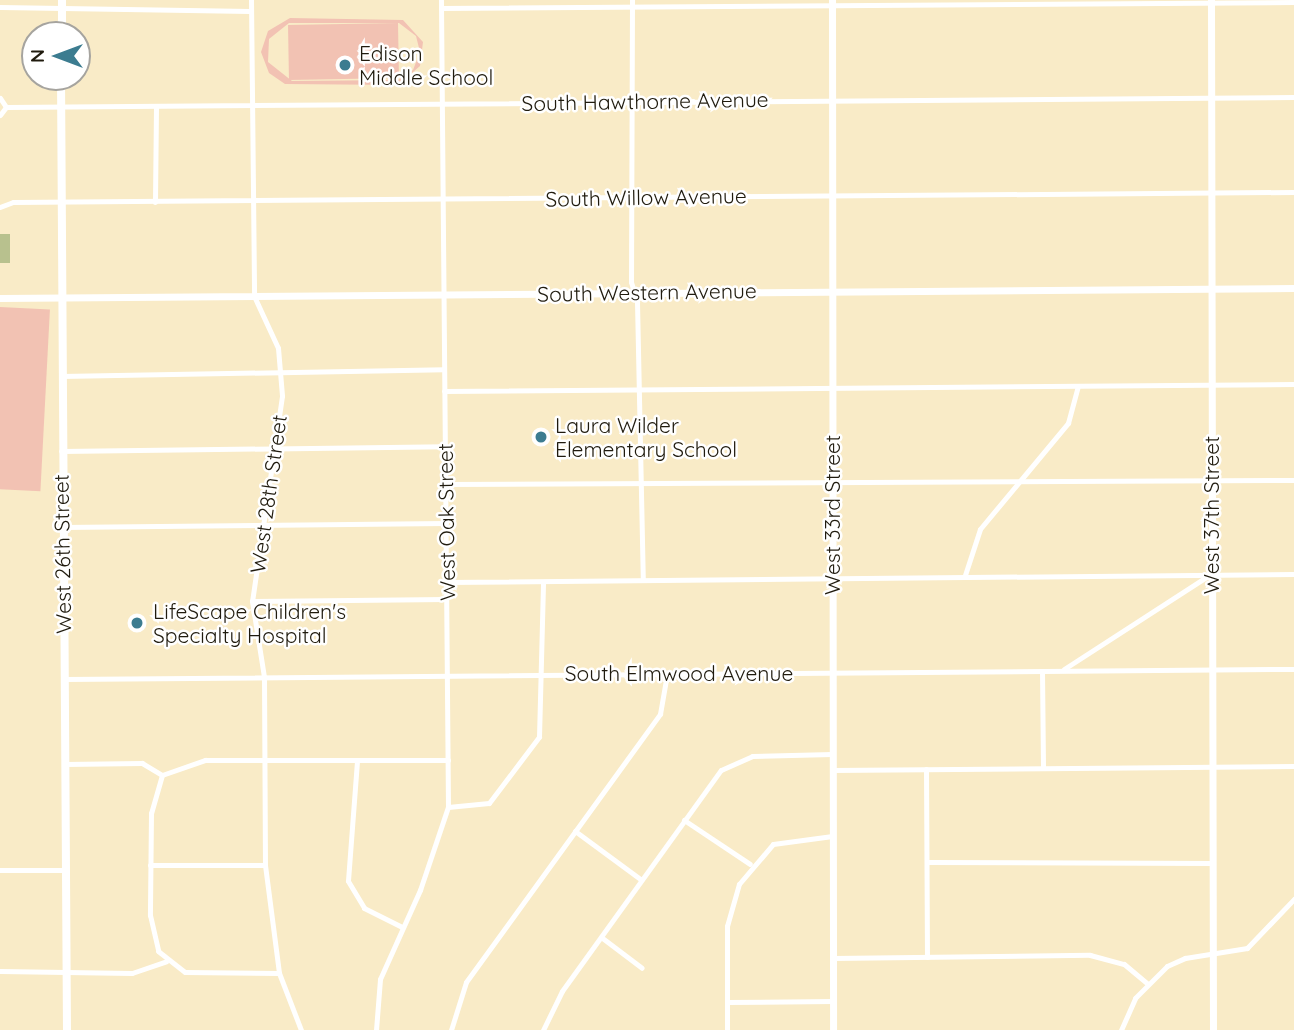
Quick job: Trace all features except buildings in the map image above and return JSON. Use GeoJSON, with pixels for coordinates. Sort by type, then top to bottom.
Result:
{"type":"FeatureCollection","features":[{"type":"Feature","properties":{"kind":"main road"},"geometry":{"type":"LineString","coordinates":[[62,0],[62,21]]}},
{"type":"Feature","properties":{"kind":"main road","name":"West 26th Street"},"geometry":{"type":"LineString","coordinates":[[61,91],[61,451],[68,1030]]}},
{"type":"Feature","properties":{"kind":"street","name":"West 28th Street"},"geometry":{"type":"LineString","coordinates":[[251,0],[254,296],[273,335],[281,373],[274,449],[252,601],[264,677],[265,865],[279,973],[301,1030]]}},
{"type":"Feature","properties":{"kind":"street","name":"West Oak Street"},"geometry":{"type":"LineString","coordinates":[[376,1030],[380,979],[448,807],[441,0]]}},
{"type":"Feature","properties":{"kind":"street","name":"West 37th Street"},"geometry":{"type":"LineString","coordinates":[[1211,1],[1210,670],[1213,767],[1213,1030]]}},
{"type":"Feature","properties":{"kind":"street","name":"West 33rd Street"},"geometry":{"type":"LineString","coordinates":[[832,2],[833,1030]]}},
{"type":"Feature","properties":{"kind":"street"},"geometry":{"type":"LineString","coordinates":[[441,8],[632,3],[1294,2]]}},
{"type":"Feature","properties":{"kind":"street"},"geometry":{"type":"LineString","coordinates":[[632,3],[631,197],[643,580]]}},
{"type":"Feature","properties":{"kind":"street"},"geometry":{"type":"LineString","coordinates":[[0,7],[62,11],[250,11]]}},
{"type":"Feature","properties":{"kind":"street","name":"South Hawthorne Avenue"},"geometry":{"type":"LineString","coordinates":[[6,107],[1294,97]]}},
{"type":"Feature","properties":{"kind":"street"},"geometry":{"type":"LineString","coordinates":[[0,98],[6,107],[0,116]]}},
{"type":"Feature","properties":{"kind":"street"},"geometry":{"type":"LineString","coordinates":[[155,202],[156,106]]}},
{"type":"Feature","properties":{"kind":"street","name":"South Willow Avenue"},"geometry":{"type":"LineString","coordinates":[[0,207],[61,203],[1294,192]]}},
{"type":"Feature","properties":{"kind":"street","name":"South Western Avenue"},"geometry":{"type":"LineString","coordinates":[[0,298],[1294,288]]}},
{"type":"Feature","properties":{"kind":"street"},"geometry":{"type":"LineString","coordinates":[[61,376],[444,369]]}},
{"type":"Feature","properties":{"kind":"street"},"geometry":{"type":"LineString","coordinates":[[444,391],[1294,384]]}},
{"type":"Feature","properties":{"kind":"street"},"geometry":{"type":"LineString","coordinates":[[965,575],[980,529],[1015,482],[1068,423],[1078,386]]}},
{"type":"Feature","properties":{"kind":"street"},"geometry":{"type":"LineString","coordinates":[[61,451],[445,446]]}},
{"type":"Feature","properties":{"kind":"street"},"geometry":{"type":"LineString","coordinates":[[445,484],[1294,480]]}},
{"type":"Feature","properties":{"kind":"street"},"geometry":{"type":"LineString","coordinates":[[62,527],[446,523]]}},
{"type":"Feature","properties":{"kind":"street"},"geometry":{"type":"LineString","coordinates":[[446,582],[965,575],[1294,574]]}},
{"type":"Feature","properties":{"kind":"street"},"geometry":{"type":"LineString","coordinates":[[1064,669],[1210,575]]}},
{"type":"Feature","properties":{"kind":"street"},"geometry":{"type":"LineString","coordinates":[[448,807],[489,803],[534,747],[542,726],[543,582]]}},
{"type":"Feature","properties":{"kind":"street"},"geometry":{"type":"LineString","coordinates":[[252,601],[446,599]]}},
{"type":"Feature","properties":{"kind":"street","name":"South Elmwood Avenue"},"geometry":{"type":"LineString","coordinates":[[64,679],[543,673],[1294,669]]}},
{"type":"Feature","properties":{"kind":"street"},"geometry":{"type":"LineString","coordinates":[[1042,671],[1043,767]]}},
{"type":"Feature","properties":{"kind":"street"},"geometry":{"type":"LineString","coordinates":[[451,1030],[466,982],[660,714],[667,674]]}},
{"type":"Feature","properties":{"kind":"street"},"geometry":{"type":"LineString","coordinates":[[543,1030],[553,1005],[720,770],[742,757],[832,754]]}},
{"type":"Feature","properties":{"kind":"street"},"geometry":{"type":"LineString","coordinates":[[162,775],[205,760],[448,760]]}},
{"type":"Feature","properties":{"kind":"street"},"geometry":{"type":"LineString","coordinates":[[357,761],[348,881],[364,908],[402,927]]}},
{"type":"Feature","properties":{"kind":"street"},"geometry":{"type":"LineString","coordinates":[[65,764],[142,763],[162,775]]}},
{"type":"Feature","properties":{"kind":"street"},"geometry":{"type":"LineString","coordinates":[[832,770],[1294,766]]}},
{"type":"Feature","properties":{"kind":"street"},"geometry":{"type":"LineString","coordinates":[[926,769],[927,957]]}},
{"type":"Feature","properties":{"kind":"street"},"geometry":{"type":"LineString","coordinates":[[162,775],[151,813],[150,865],[152,934],[166,961],[185,972],[279,973]]}},
{"type":"Feature","properties":{"kind":"street"},"geometry":{"type":"LineString","coordinates":[[684,820],[750,864]]}},
{"type":"Feature","properties":{"kind":"street"},"geometry":{"type":"LineString","coordinates":[[575,831],[640,879]]}},
{"type":"Feature","properties":{"kind":"street"},"geometry":{"type":"LineString","coordinates":[[727,1030],[727,926],[732,901],[750,864],[785,839],[832,836]]}},
{"type":"Feature","properties":{"kind":"street"},"geometry":{"type":"LineString","coordinates":[[928,862],[1213,863]]}},
{"type":"Feature","properties":{"kind":"street"},"geometry":{"type":"LineString","coordinates":[[150,865],[265,865]]}},
{"type":"Feature","properties":{"kind":"street"},"geometry":{"type":"LineString","coordinates":[[0,870],[66,870]]}},
{"type":"Feature","properties":{"kind":"street"},"geometry":{"type":"LineString","coordinates":[[1121,1030],[1128,1009],[1148,984],[1174,962],[1247,948],[1294,899]]}},
{"type":"Feature","properties":{"kind":"street"},"geometry":{"type":"LineString","coordinates":[[601,937],[642,968]]}},
{"type":"Feature","properties":{"kind":"street"},"geometry":{"type":"LineString","coordinates":[[833,958],[1090,955],[1124,964],[1148,984]]}},
{"type":"Feature","properties":{"kind":"street"},"geometry":{"type":"LineString","coordinates":[[0,971],[67,975],[132,973],[166,961]]}},
{"type":"Feature","properties":{"kind":"street"},"geometry":{"type":"LineString","coordinates":[[727,1002],[833,1001]]}},
{"type":"Feature","properties":{"kind":"shaded area"},"geometry":{"type":"Polygon","coordinates":[[[290,18],[403,20],[423,42],[420,66],[398,85],[285,84],[269,73],[261,52],[268,31],[290,18]],[[289,23],[269,39],[268,62],[292,81],[398,80],[413,70],[420,52],[416,36],[399,23],[289,23]]]}},
{"type":"Feature","properties":{"kind":"shaded area"},"geometry":{"type":"Polygon","coordinates":[[[398,23],[399,78],[289,80],[288,25],[398,23]]]}},
{"type":"Feature","properties":{"kind":"shaded area"},"geometry":{"type":"Polygon","coordinates":[[[0,307],[50,310],[40,491],[0,489],[0,307]]]}},
{"type":"Feature","properties":{"kind":"place","name":"Edison Middle School"},"geometry":{"type":"Point","coordinates":[345,65]}},
{"type":"Feature","properties":{"kind":"place","name":"Laura Wilder Elementary School"},"geometry":{"type":"Point","coordinates":[541,437]}},
{"type":"Feature","properties":{"kind":"place","name":"LifeScape Children's Specialty Hospital"},"geometry":{"type":"Point","coordinates":[137,623]}}]}
